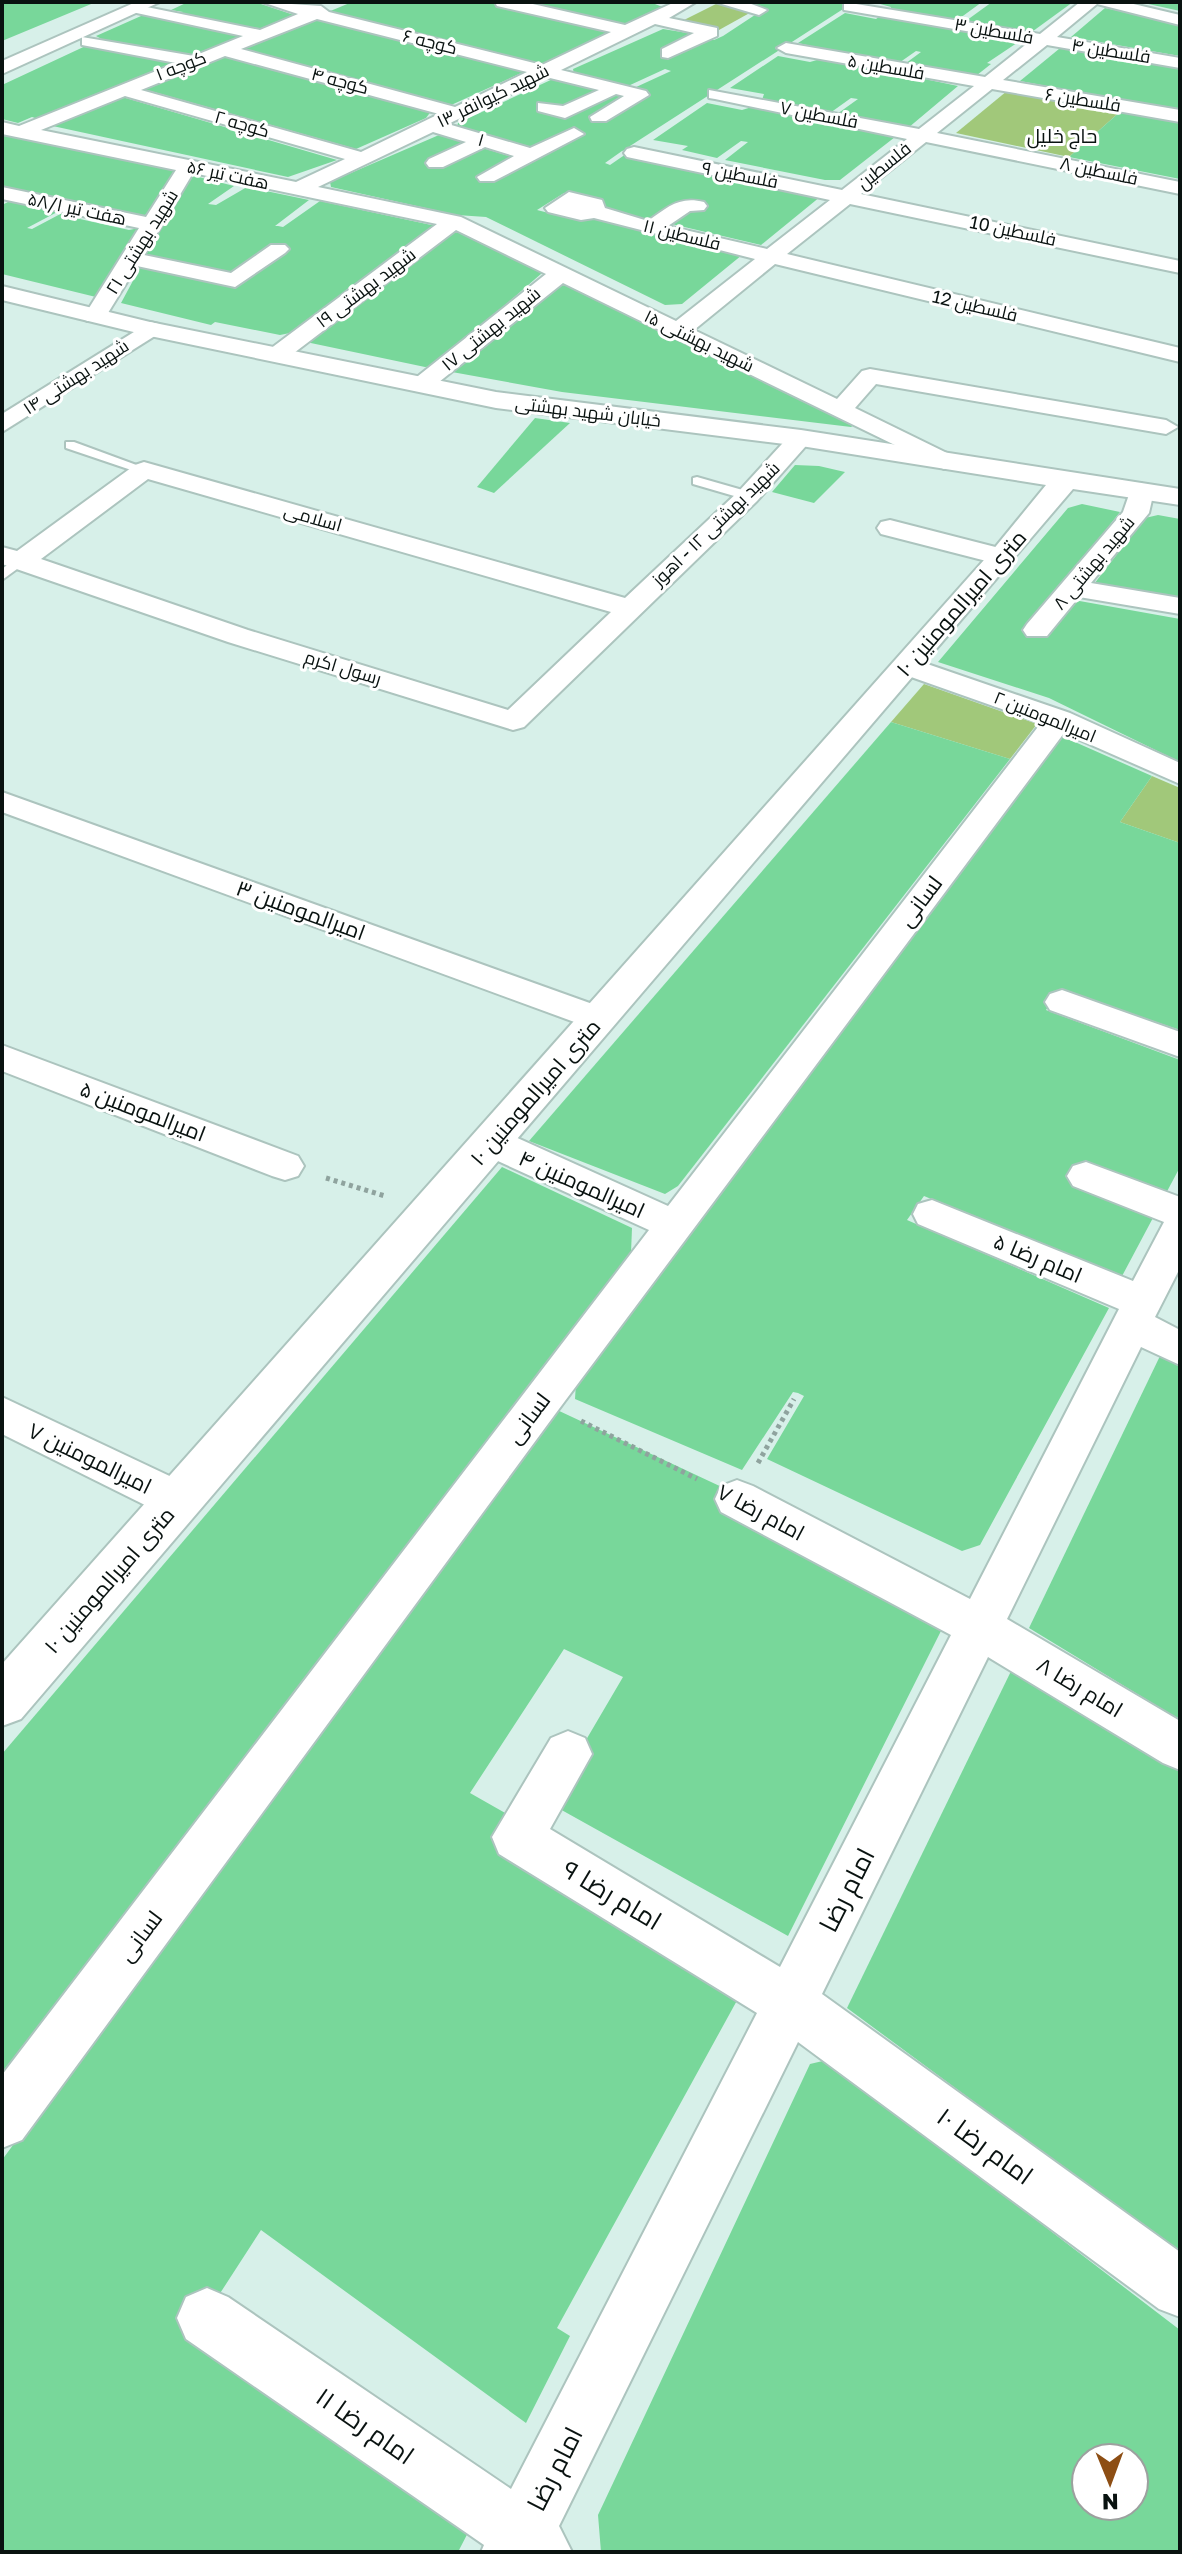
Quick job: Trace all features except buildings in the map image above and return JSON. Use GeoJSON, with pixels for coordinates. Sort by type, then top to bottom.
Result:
{"type":"FeatureCollection","features":[{"type":"Feature","properties":{"kind":"street"},"geometry":{"type":"LineString","coordinates":[[2,49],[113,2]]}},
{"type":"Feature","properties":{"kind":"street","name":"کوچه ۶"},"geometry":{"type":"LineString","coordinates":[[270,2],[620,90]]}},
{"type":"Feature","properties":{"kind":"street","name":"کوچه ۱"},"geometry":{"type":"LineString","coordinates":[[11,130],[122,90],[342,2]]}},
{"type":"Feature","properties":{"kind":"street"},"geometry":{"type":"LineString","coordinates":[[503,2],[627,31]]}},
{"type":"Feature","properties":{"kind":"street"},"geometry":{"type":"LineString","coordinates":[[723,2],[759,10]]}},
{"type":"Feature","properties":{"kind":"street","name":"فلسطین"},"geometry":{"type":"LineString","coordinates":[[678,331],[1090,2]]}},
{"type":"Feature","properties":{"kind":"street"},"geometry":{"type":"LineString","coordinates":[[1104,2],[1180,20]]}},
{"type":"Feature","properties":{"kind":"street","name":"شهید کیوانفر ۱۳"},"geometry":{"type":"LineString","coordinates":[[300,199],[362,158],[653,19],[678,3]]}},
{"type":"Feature","properties":{"kind":"street"},"geometry":{"type":"LineString","coordinates":[[2,68],[144,5],[261,35]]}},
{"type":"Feature","properties":{"kind":"street","name":"فلسطین ۳"},"geometry":{"type":"LineString","coordinates":[[850,6],[1042,40]]}},
{"type":"Feature","properties":{"kind":"street"},"geometry":{"type":"LineString","coordinates":[[957,24],[977,9]]}},
{"type":"Feature","properties":{"kind":"street"},"geometry":{"type":"LineString","coordinates":[[653,19],[711,32],[668,53]]}},
{"type":"Feature","properties":{"kind":"street","name":"فلسطین ۴"},"geometry":{"type":"LineString","coordinates":[[1042,40],[1180,63]]}},
{"type":"Feature","properties":{"kind":"street"},"geometry":{"type":"LineString","coordinates":[[88,41],[193,61]]}},
{"type":"Feature","properties":{"kind":"street","name":"فلسطین ۵"},"geometry":{"type":"LineString","coordinates":[[786,48],[987,84]]}},
{"type":"Feature","properties":{"kind":"street","name":"کوچه ۴"},"geometry":{"type":"LineString","coordinates":[[224,50],[457,113]]}},
{"type":"Feature","properties":{"kind":"street"},"geometry":{"type":"LineString","coordinates":[[895,68],[918,52]]}},
{"type":"Feature","properties":{"kind":"street"},"geometry":{"type":"LineString","coordinates":[[545,107],[565,112],[653,78]]}},
{"type":"Feature","properties":{"kind":"street","name":"فلسطین ۶"},"geometry":{"type":"LineString","coordinates":[[987,84],[1180,116]]}},
{"type":"Feature","properties":{"kind":"street","name":"کوچه ۲"},"geometry":{"type":"LineString","coordinates":[[122,90],[362,158]]}},
{"type":"Feature","properties":{"kind":"street"},"geometry":{"type":"LineString","coordinates":[[599,117],[640,95],[620,90]]}},
{"type":"Feature","properties":{"kind":"street","name":"فلسطین ۷"},"geometry":{"type":"LineString","coordinates":[[715,94],[923,135]]}},
{"type":"Feature","properties":{"kind":"street"},"geometry":{"type":"LineString","coordinates":[[829,117],[854,99]]}},
{"type":"Feature","properties":{"kind":"street","name":"۱"},"geometry":{"type":"LineString","coordinates":[[430,125],[532,155]]}},
{"type":"Feature","properties":{"kind":"street","name":"هفت تیر ۵۶"},"geometry":{"type":"LineString","coordinates":[[11,130],[251,179],[300,199]]}},
{"type":"Feature","properties":{"kind":"street"},"geometry":{"type":"LineString","coordinates":[[487,177],[574,134]]}},
{"type":"Feature","properties":{"kind":"street","name":"فلسطین ۸"},"geometry":{"type":"LineString","coordinates":[[923,135],[1180,188]]}},
{"type":"Feature","properties":{"kind":"street"},"geometry":{"type":"LineString","coordinates":[[436,163],[483,141]]}},
{"type":"Feature","properties":{"kind":"street"},"geometry":{"type":"LineString","coordinates":[[707,168],[732,151]]}},
{"type":"Feature","properties":{"kind":"street","name":"فلسطین ۹"},"geometry":{"type":"LineString","coordinates":[[634,153],[847,196]]}},
{"type":"Feature","properties":{"kind":"street","name":"شهید بهشتی ۲۱"},"geometry":{"type":"LineString","coordinates":[[95,316],[134,259],[188,166]]}},
{"type":"Feature","properties":{"kind":"street"},"geometry":{"type":"LineString","coordinates":[[226,195],[251,179]]}},
{"type":"Feature","properties":{"kind":"street"},"geometry":{"type":"LineString","coordinates":[[300,199],[324,195],[454,221]]}},
{"type":"Feature","properties":{"kind":"street","name":"فلسطین 10"},"geometry":{"type":"LineString","coordinates":[[847,196],[1180,267]]}},
{"type":"Feature","properties":{"kind":"street","name":"هفت تیر ۵۸/۱"},"geometry":{"type":"LineString","coordinates":[[6,197],[153,225]]}},
{"type":"Feature","properties":{"kind":"street"},"geometry":{"type":"LineString","coordinates":[[651,228],[686,204],[697,206]]}},
{"type":"Feature","properties":{"kind":"street"},"geometry":{"type":"LineString","coordinates":[[43,221],[67,207]]}},
{"type":"Feature","properties":{"kind":"street","name":"فلسطین ۱۱"},"geometry":{"type":"LineString","coordinates":[[595,212],[770,257]]}},
{"type":"Feature","properties":{"kind":"street","name":"شهید بهشتی ۱۵"},"geometry":{"type":"LineString","coordinates":[[454,221],[944,461]]}},
{"type":"Feature","properties":{"kind":"street","name":"شهید بهشتی ۱۹"},"geometry":{"type":"LineString","coordinates":[[278,354],[454,221]]}},
{"type":"Feature","properties":{"kind":"street"},"geometry":{"type":"LineString","coordinates":[[134,259],[235,280],[278,249]]}},
{"type":"Feature","properties":{"kind":"street","name":"فلسطین 12"},"geometry":{"type":"LineString","coordinates":[[770,257],[1180,355]]}},
{"type":"Feature","properties":{"kind":"street","name":"شهید بهشتی ۱۷"},"geometry":{"type":"LineString","coordinates":[[421,385],[561,273]]}},
{"type":"Feature","properties":{"kind":"street","name":"خیابان شهید بهشتی"},"geometry":{"type":"LineString","coordinates":[[2,293],[150,329],[496,400],[801,438],[1180,497]]}},
{"type":"Feature","properties":{"kind":"street","name":"شهید بهشتی ۱۴"},"geometry":{"type":"LineString","coordinates":[[2,425],[150,329]]}},
{"type":"Feature","properties":{"kind":"street"},"geometry":{"type":"LineString","coordinates":[[840,410],[870,376],[1166,427]]}},
{"type":"Feature","properties":{"kind":"street","name":"شهید بهشتی ۱۲ - اهوز"},"geometry":{"type":"LineString","coordinates":[[629,608],[748,496],[801,438]]}},
{"type":"Feature","properties":{"kind":"street"},"geometry":{"type":"LineString","coordinates":[[8,564],[144,470]]}},
{"type":"Feature","properties":{"kind":"street","name":"اسلامی"},"geometry":{"type":"LineString","coordinates":[[144,470],[629,608]]}},
{"type":"Feature","properties":{"kind":"street","name":"۱۰ متری امیرالمومنین"},"geometry":{"type":"LineString","coordinates":[[2,1702],[1002,557],[1065,480]]}},
{"type":"Feature","properties":{"kind":"street","name":"شهید بهشتی ۸"},"geometry":{"type":"LineString","coordinates":[[1037,630],[1136,513],[1141,491]]}},
{"type":"Feature","properties":{"kind":"street"},"geometry":{"type":"LineString","coordinates":[[890,528],[1002,557]]}},
{"type":"Feature","properties":{"kind":"street","name":"رسول اکرم"},"geometry":{"type":"LineString","coordinates":[[8,564],[513,721],[629,608]]}},
{"type":"Feature","properties":{"kind":"street"},"geometry":{"type":"LineString","coordinates":[[1073,588],[1180,606]]}},
{"type":"Feature","properties":{"kind":"street","name":"امیرالمومنین ۲"},"geometry":{"type":"LineString","coordinates":[[907,666],[1059,719],[1180,775]]}},
{"type":"Feature","properties":{"kind":"street","name":"لسانی"},"geometry":{"type":"LineString","coordinates":[[2,2120],[541,1401],[1059,719]]}},
{"type":"Feature","properties":{"kind":"street","name":"امیرالمومنین ۳"},"geometry":{"type":"LineString","coordinates":[[2,801],[600,1019]]}},
{"type":"Feature","properties":{"kind":"street"},"geometry":{"type":"LineString","coordinates":[[1062,1002],[1180,1045]]}},
{"type":"Feature","properties":{"kind":"street","name":"امیرالمومنین ۵"},"geometry":{"type":"LineString","coordinates":[[2,1057],[285,1166]]}},
{"type":"Feature","properties":{"kind":"street","name":"امیرالمومنین ۴"},"geometry":{"type":"LineString","coordinates":[[491,1142],[674,1225]]}},
{"type":"Feature","properties":{"kind":"street"},"geometry":{"type":"LineString","coordinates":[[1086,1176],[1180,1213]]}},
{"type":"Feature","properties":{"kind":"street","name":"امام رضا ۵"},"geometry":{"type":"LineString","coordinates":[[932,1214],[1138,1313],[1180,1349]]}},
{"type":"Feature","properties":{"kind":"street","name":"امام رضا"},"geometry":{"type":"LineString","coordinates":[[525,2546],[790,2003],[1180,1228]]}},
{"type":"Feature","properties":{"kind":"street","name":"امیرالمومنین ۷"},"geometry":{"type":"LineString","coordinates":[[2,1414],[179,1501]]}},
{"type":"Feature","properties":{"kind":"street","name":"امام رضا ۷"},"geometry":{"type":"LineString","coordinates":[[737,1499],[979,1627]]}},
{"type":"Feature","properties":{"kind":"street","name":"امام رضا ۸"},"geometry":{"type":"LineString","coordinates":[[979,1627],[1180,1747]]}},
{"type":"Feature","properties":{"kind":"street","name":"امام رضا ۹"},"geometry":{"type":"LineString","coordinates":[[568,1754],[517,1837],[790,2003]]}},
{"type":"Feature","properties":{"kind":"street","name":"امام رضا ۱۰"},"geometry":{"type":"LineString","coordinates":[[790,2003],[1180,2288]]}},
{"type":"Feature","properties":{"kind":"street","name":"امام رضا ۱۱"},"geometry":{"type":"LineString","coordinates":[[207,2318],[525,2546]]}},
{"type":"Feature","properties":{"kind":"lane"},"geometry":{"type":"LineString","coordinates":[[70,445],[144,470]]}},
{"type":"Feature","properties":{"kind":"lane"},"geometry":{"type":"LineString","coordinates":[[697,481],[748,496]]}},
{"type":"Feature","properties":{"kind":"path"},"geometry":{"type":"LineString","coordinates":[[285,1166],[432,1210]]}},
{"type":"Feature","properties":{"kind":"path"},"geometry":{"type":"LineString","coordinates":[[737,1499],[794,1399]]}},
{"type":"Feature","properties":{"kind":"path","name":"امام رضا ۷"},"geometry":{"type":"LineString","coordinates":[[541,1401],[737,1499]]}},
{"type":"Feature","properties":{"kind":"green space"},"geometry":{"type":"Polygon","coordinates":[[[720,2],[755,10],[719,30],[680,22],[720,2]]]}},
{"type":"Feature","properties":{"kind":"green space"},"geometry":{"type":"Polygon","coordinates":[[[1007,91],[1122,110],[1069,157],[956,133],[1007,91]]]}},
{"type":"Feature","properties":{"kind":"green space"},"geometry":{"type":"Polygon","coordinates":[[[924,684],[1037,724],[1010,759],[891,722],[924,684]]]}},
{"type":"Feature","properties":{"kind":"green space"},"geometry":{"type":"Polygon","coordinates":[[[1152,776],[1180,788],[1180,843],[1120,822],[1152,776]]]}},
{"type":"Feature","properties":{"kind":"district","name":"حاج خلیل"},"geometry":{"type":"Point","coordinates":[1062,136]}}]}
